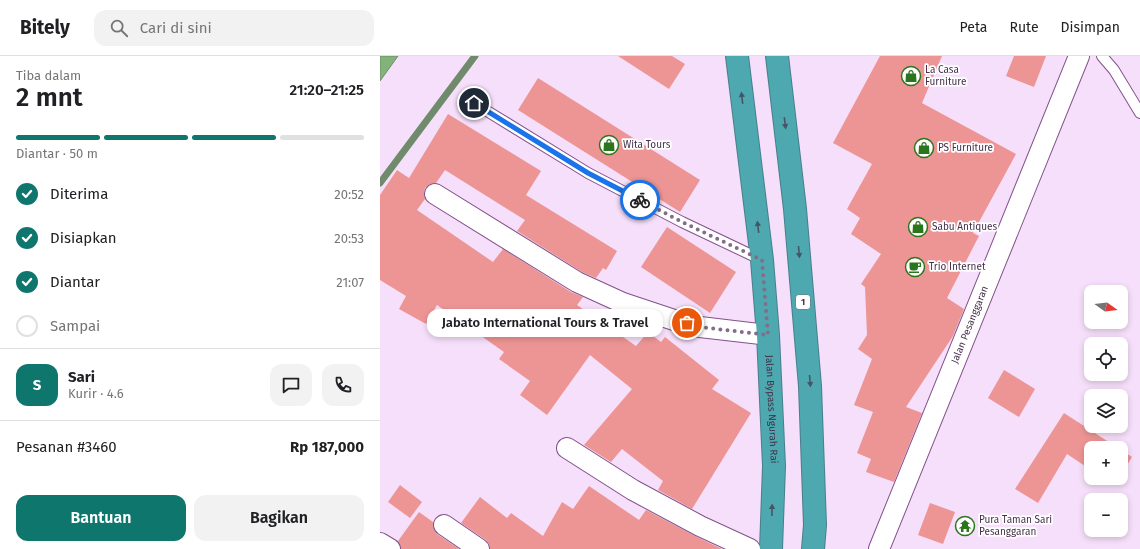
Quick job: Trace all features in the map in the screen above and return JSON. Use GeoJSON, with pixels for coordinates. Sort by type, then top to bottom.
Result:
{"type":"FeatureCollection","features":[{"type":"Feature","properties":{"kind":"highway","name":"Jalan Bypass Ngurah Rai"},"geometry":{"type":"LineString","coordinates":[[737,56],[762,260],[768,335],[774,466],[772,549]]}},
{"type":"Feature","properties":{"kind":"highway","name":"1"},"geometry":{"type":"LineString","coordinates":[[777,56],[795,209],[810,386],[815,526],[813,549]]}},
{"type":"Feature","properties":{"kind":"street","name":"Jalan Pesanggaran"},"geometry":{"type":"LineString","coordinates":[[879,549],[1080,56]]}},
{"type":"Feature","properties":{"kind":"street"},"geometry":{"type":"LineString","coordinates":[[435,194],[577,282],[623,303],[700,327],[768,335]]}},
{"type":"Feature","properties":{"kind":"street"},"geometry":{"type":"LineString","coordinates":[[567,448],[633,490],[700,526],[750,549]]}},
{"type":"Feature","properties":{"kind":"street"},"geometry":{"type":"LineString","coordinates":[[444,525],[479,549]]}},
{"type":"Feature","properties":{"kind":"street"},"geometry":{"type":"LineString","coordinates":[[380,542],[390,549]]}},
{"type":"Feature","properties":{"kind":"lane"},"geometry":{"type":"LineString","coordinates":[[1102,56],[1114,70],[1140,113]]}},
{"type":"Feature","properties":{"kind":"lane"},"geometry":{"type":"LineString","coordinates":[[474,103],[588,173],[682,222],[762,260]]}},
{"type":"Feature","properties":{"kind":"shaded area"},"geometry":{"type":"Polygon","coordinates":[[[380,56],[398,56],[380,81],[380,56]]]}},
{"type":"Feature","properties":{"kind":"building"},"geometry":{"type":"Polygon","coordinates":[[[618,56],[672,56],[685,64],[669,89],[618,56]]]}},
{"type":"Feature","properties":{"kind":"building"},"geometry":{"type":"Polygon","coordinates":[[[880,56],[942,56],[922,103],[1016,154],[973,233],[979,236],[947,298],[964,309],[953,336],[906,407],[922,413],[894,482],[866,472],[871,459],[857,453],[873,412],[854,405],[872,359],[858,349],[867,335],[865,287],[861,284],[881,254],[851,234],[860,218],[847,209],[872,164],[833,143],[880,56]]]}},
{"type":"Feature","properties":{"kind":"building"},"geometry":{"type":"Polygon","coordinates":[[[1014,56],[1046,56],[1034,87],[1006,76],[1014,56]]]}},
{"type":"Feature","properties":{"kind":"building","name":"Wita Tours"},"geometry":{"type":"Polygon","coordinates":[[[538,78],[700,180],[680,212],[518,110],[538,78]]]}},
{"type":"Feature","properties":{"kind":"building"},"geometry":{"type":"Polygon","coordinates":[[[448,114],[541,171],[526,195],[617,251],[606,270],[603,268],[596,278],[582,272],[517,231],[525,220],[445,170],[436,183],[430,184],[425,188],[425,199],[417,210],[493,262],[503,249],[571,292],[583,297],[577,305],[636,346],[648,332],[661,342],[665,337],[719,380],[712,389],[751,413],[692,509],[658,490],[663,481],[622,449],[611,462],[584,445],[632,389],[590,355],[547,415],[520,395],[530,381],[499,359],[504,352],[437,305],[426,324],[399,309],[406,296],[380,280],[380,195],[397,170],[409,178],[448,114]]]}},
{"type":"Feature","properties":{"kind":"building"},"geometry":{"type":"Polygon","coordinates":[[[667,227],[736,272],[710,313],[641,267],[667,227]]]}},
{"type":"Feature","properties":{"kind":"building"},"geometry":{"type":"Polygon","coordinates":[[[1004,370],[1035,389],[1019,417],[988,398],[1004,370]]]}},
{"type":"Feature","properties":{"kind":"building"},"geometry":{"type":"Polygon","coordinates":[[[1064,413],[1084,426],[1084,433],[1095,433],[1107,441],[1084,441],[1084,465],[1067,454],[1038,503],[1015,489],[1064,413]]]}},
{"type":"Feature","properties":{"kind":"building"},"geometry":{"type":"Polygon","coordinates":[[[1128,454],[1132,457],[1128,464],[1128,454]]]}},
{"type":"Feature","properties":{"kind":"building"},"geometry":{"type":"Polygon","coordinates":[[[400,485],[422,502],[410,518],[388,502],[400,485]]]}},
{"type":"Feature","properties":{"kind":"building"},"geometry":{"type":"Polygon","coordinates":[[[589,486],[639,520],[646,510],[722,549],[490,549],[486,540],[461,523],[480,497],[507,518],[511,513],[543,536],[562,502],[573,509],[589,486]]]}},
{"type":"Feature","properties":{"kind":"building"},"geometry":{"type":"Polygon","coordinates":[[[930,503],[955,512],[943,544],[918,535],[930,503]]]}},
{"type":"Feature","properties":{"kind":"building"},"geometry":{"type":"Polygon","coordinates":[[[419,512],[433,522],[434,530],[437,534],[459,549],[401,549],[398,541],[419,512]]]}},
{"type":"Feature","properties":{"kind":"waterway"},"geometry":{"type":"LineString","coordinates":[[380,183],[475,56]]}},
{"type":"Feature","properties":{"kind":"way so far"},"geometry":{"type":"LineString","coordinates":[[640,200],[682,222],[762,260],[768,335],[700,327],[687,323]]}},
{"type":"Feature","properties":{"kind":"place","name":"La Casa Furniture"},"geometry":{"type":"Point","coordinates":[911,76]}},
{"type":"Feature","properties":{"kind":"place","name":"Wita Tours"},"geometry":{"type":"Point","coordinates":[609,145]}},
{"type":"Feature","properties":{"kind":"place","name":"PS Furniture"},"geometry":{"type":"Point","coordinates":[924,148]}},
{"type":"Feature","properties":{"kind":"place","name":"Sabu Antiques"},"geometry":{"type":"Point","coordinates":[918,227]}},
{"type":"Feature","properties":{"kind":"place","name":"Trio Internet"},"geometry":{"type":"Point","coordinates":[915,267]}},
{"type":"Feature","properties":{"kind":"place","name":"Jabato International Tours & Travel"},"geometry":{"type":"Point","coordinates":[687,323]}},
{"type":"Feature","properties":{"kind":"place","name":"Pura Taman Sari Pesanggaran"},"geometry":{"type":"Point","coordinates":[965,526]}},
{"type":"Feature","properties":{"kind":"route"},"geometry":{"type":"LineString","coordinates":[[474,103],[588,173],[640,200]]}}]}
